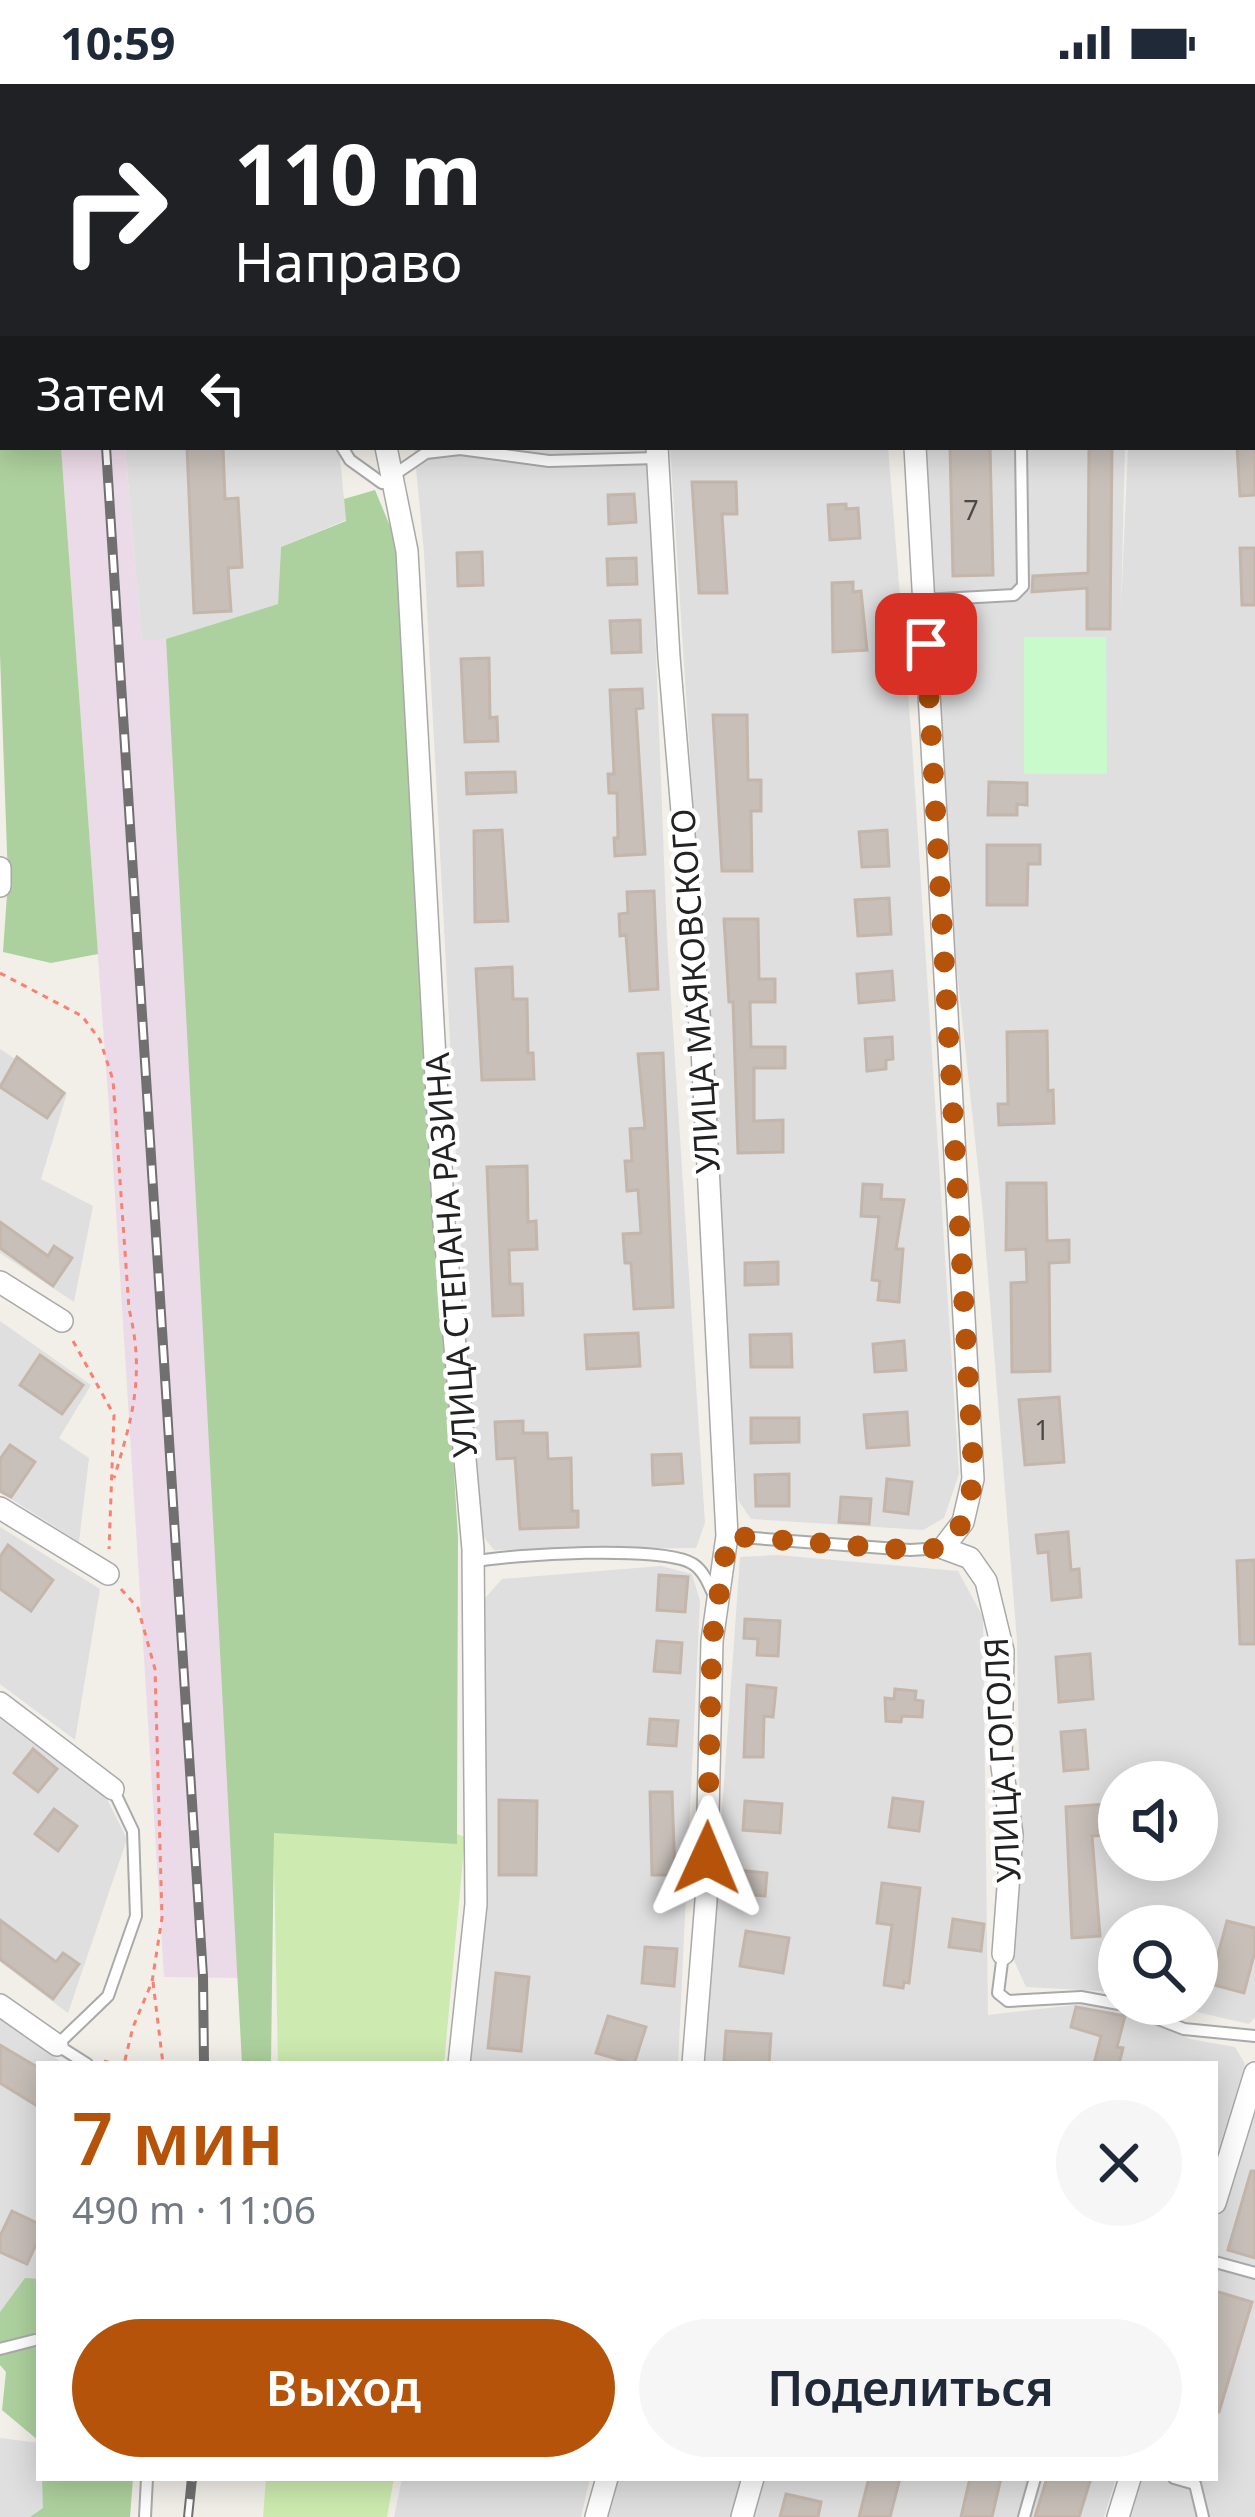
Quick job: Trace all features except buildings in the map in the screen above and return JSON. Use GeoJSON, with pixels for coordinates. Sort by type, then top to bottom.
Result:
{"type":"FeatureCollection","features":[{"type":"Feature","properties":{"kind":"street","name":"УЛИЦА СТЕПАНА РАЗИНА"},"geometry":{"type":"LineString","coordinates":[[387,450],[407,551],[444,1223],[473,1562],[476,1904],[459,2061]]}},
{"type":"Feature","properties":{"kind":"street"},"geometry":{"type":"LineString","coordinates":[[915,450],[974,1479],[963,1522],[943,1548]]}},
{"type":"Feature","properties":{"kind":"street","name":"УЛИЦА МАЯКОВСКОГО"},"geometry":{"type":"LineString","coordinates":[[657,453],[702,1049],[728,1536],[712,1641],[706,1901],[693,2061]]}},
{"type":"Feature","properties":{"kind":"street"},"geometry":{"type":"LineString","coordinates":[[0,868],[0,886]]}},
{"type":"Feature","properties":{"kind":"street"},"geometry":{"type":"LineString","coordinates":[[0,1282],[62,1321]]}},
{"type":"Feature","properties":{"kind":"street"},"geometry":{"type":"LineString","coordinates":[[0,1508],[108,1574]]}},
{"type":"Feature","properties":{"kind":"street","name":"УЛИЦА ГОГОЛЯ"},"geometry":{"type":"LineString","coordinates":[[943,1548],[970,1558],[986,1581],[1003,1651],[1001,1760],[1012,1834],[1003,1954]]}},
{"type":"Feature","properties":{"kind":"street"},"geometry":{"type":"LineString","coordinates":[[0,1702],[112,1790]]}},
{"type":"Feature","properties":{"kind":"street"},"geometry":{"type":"LineString","coordinates":[[0,2006],[57,2045]]}},
{"type":"Feature","properties":{"kind":"street"},"geometry":{"type":"LineString","coordinates":[[1218,2193],[1254,2078]]}},
{"type":"Feature","properties":{"kind":"street"},"geometry":{"type":"LineString","coordinates":[[596,2517],[606,2481]]}},
{"type":"Feature","properties":{"kind":"street"},"geometry":{"type":"LineString","coordinates":[[742,2517],[752,2481]]}},
{"type":"Feature","properties":{"kind":"street"},"geometry":{"type":"LineString","coordinates":[[1118,2517],[1129,2481]]}},
{"type":"Feature","properties":{"kind":"lane"},"geometry":{"type":"LineString","coordinates":[[347,451],[382,483],[426,453],[452,450]]}},
{"type":"Feature","properties":{"kind":"lane"},"geometry":{"type":"LineString","coordinates":[[467,450],[549,461],[657,453]]}},
{"type":"Feature","properties":{"kind":"lane"},"geometry":{"type":"LineString","coordinates":[[923,600],[1014,595],[1023,586],[1022,450]]}},
{"type":"Feature","properties":{"kind":"lane"},"geometry":{"type":"LineString","coordinates":[[728,1536],[910,1550],[943,1548]]}},
{"type":"Feature","properties":{"kind":"lane"},"geometry":{"type":"LineString","coordinates":[[473,1562],[616,1552],[664,1556],[691,1562],[704,1576],[717,1604]]}},
{"type":"Feature","properties":{"kind":"lane"},"geometry":{"type":"LineString","coordinates":[[82,2061],[57,2045],[108,1996],[136,1916],[133,1831],[112,1790]]}},
{"type":"Feature","properties":{"kind":"lane"},"geometry":{"type":"LineString","coordinates":[[1003,1954],[998,1993],[1009,2001],[1098,2000]]}},
{"type":"Feature","properties":{"kind":"lane"},"geometry":{"type":"LineString","coordinates":[[1174,2025],[1255,2036]]}},
{"type":"Feature","properties":{"kind":"lane"},"geometry":{"type":"LineString","coordinates":[[1218,2263],[1255,2273]]}},
{"type":"Feature","properties":{"kind":"lane"},"geometry":{"type":"LineString","coordinates":[[0,2349],[36,2339]]}},
{"type":"Feature","properties":{"kind":"lane"},"geometry":{"type":"LineString","coordinates":[[145,2517],[147,2481]]}},
{"type":"Feature","properties":{"kind":"lane"},"geometry":{"type":"LineString","coordinates":[[1024,2517],[1034,2481]]}},
{"type":"Feature","properties":{"kind":"lane"},"geometry":{"type":"LineString","coordinates":[[1184,2481],[1195,2484],[1203,2517]]}},
{"type":"Feature","properties":{"kind":"path"},"geometry":{"type":"LineString","coordinates":[[0,973],[82,1016],[100,1040],[113,1080],[129,1309],[138,1345],[139,1379],[132,1420],[111,1485]]}},
{"type":"Feature","properties":{"kind":"path"},"geometry":{"type":"LineString","coordinates":[[62,1321],[114,1415],[108,1574],[138,1608],[155,1669],[162,1918],[152,1982],[125,2061]]}},
{"type":"Feature","properties":{"kind":"path"},"geometry":{"type":"LineString","coordinates":[[152,1982],[163,2061]]}},
{"type":"Feature","properties":{"kind":"shaded area"},"geometry":{"type":"Polygon","coordinates":[[[61,450],[125,450],[142,641],[166,639],[240,1978],[164,1977],[113,1164],[61,450]]]}},
{"type":"Feature","properties":{"kind":"shaded area"},"geometry":{"type":"Polygon","coordinates":[[[125,450],[339,450],[346,520],[281,547],[278,604],[142,642],[125,450]]]}},
{"type":"Feature","properties":{"kind":"shaded area"},"geometry":{"type":"Polygon","coordinates":[[[414,450],[648,450],[667,937],[705,1523],[696,1548],[494,1550],[476,1527],[424,553],[414,450]]]}},
{"type":"Feature","properties":{"kind":"shaded area"},"geometry":{"type":"Polygon","coordinates":[[[670,450],[888,450],[959,1474],[944,1518],[923,1530],[751,1519],[738,1500],[670,450]]]}},
{"type":"Feature","properties":{"kind":"shaded area"},"geometry":{"type":"Polygon","coordinates":[[[921,450],[1125,450],[1121,609],[1128,450],[1255,450],[1255,2017],[1249,2024],[1218,2017],[1218,1905],[1098,1905],[1098,1991],[1026,1987],[1012,1956],[1021,1877],[1017,1641],[983,1214],[936,776],[921,450]]]}},
{"type":"Feature","properties":{"kind":"shaded area"},"geometry":{"type":"Polygon","coordinates":[[[0,1049],[67,1093],[41,1179],[93,1206],[74,1302],[0,1253],[0,1049]]]}},
{"type":"Feature","properties":{"kind":"shaded area"},"geometry":{"type":"Polygon","coordinates":[[[0,1321],[91,1385],[59,1438],[89,1458],[79,1542],[0,1492],[0,1321]]]}},
{"type":"Feature","properties":{"kind":"shaded area"},"geometry":{"type":"Polygon","coordinates":[[[0,1527],[100,1589],[75,1740],[0,1684],[0,1527]]]}},
{"type":"Feature","properties":{"kind":"shaded area"},"geometry":{"type":"Polygon","coordinates":[[[778,1555],[958,1571],[983,1617],[988,2015],[1091,2003],[1098,2004],[1098,2025],[1163,2025],[1190,2039],[1235,2047],[1245,2064],[1218,2150],[1218,2061],[704,2061],[740,1557],[778,1555]]]}},
{"type":"Feature","properties":{"kind":"shaded area"},"geometry":{"type":"Polygon","coordinates":[[[661,1566],[692,1574],[700,1601],[678,2061],[468,2061],[486,1845],[485,1598],[502,1579],[661,1566]]]}},
{"type":"Feature","properties":{"kind":"shaded area"},"geometry":{"type":"Polygon","coordinates":[[[0,1715],[107,1799],[127,1839],[68,2013],[0,1962],[0,1715]]]}},
{"type":"Feature","properties":{"kind":"shaded area"},"geometry":{"type":"Polygon","coordinates":[[[0,2018],[60,2061],[36,2061],[36,2298],[0,2316],[0,2018]]]}},
{"type":"Feature","properties":{"kind":"shaded area"},"geometry":{"type":"Polygon","coordinates":[[[1255,2093],[1255,2517],[1128,2517],[1139,2481],[1218,2481],[1218,2217],[1255,2093]]]}},
{"type":"Feature","properties":{"kind":"shaded area"},"geometry":{"type":"Polygon","coordinates":[[[0,2438],[36,2443],[36,2481],[82,2481],[84,2517],[0,2517],[0,2438]]]}},
{"type":"Feature","properties":{"kind":"shaded area"},"geometry":{"type":"Polygon","coordinates":[[[401,2481],[589,2481],[581,2517],[394,2517],[401,2481]]]}},
{"type":"Feature","properties":{"kind":"shaded area"},"geometry":{"type":"Polygon","coordinates":[[[613,2481],[1115,2481],[1104,2517],[604,2517],[613,2481]]]}},
{"type":"Feature","properties":{"kind":"green space"},"geometry":{"type":"Polygon","coordinates":[[[0,450],[61,450],[98,954],[51,963],[3,952],[8,880],[0,655],[0,450]]]}},
{"type":"Feature","properties":{"kind":"green space"},"geometry":{"type":"Polygon","coordinates":[[[375,490],[397,543],[458,1537],[457,1844],[274,1833],[271,2061],[242,2061],[166,639],[278,604],[281,547],[346,521],[344,499],[375,490]]]}},
{"type":"Feature","properties":{"kind":"green space"},"geometry":{"type":"Polygon","coordinates":[[[1024,637],[1106,637],[1107,774],[1024,774],[1024,637]]]}},
{"type":"Feature","properties":{"kind":"green space"},"geometry":{"type":"Polygon","coordinates":[[[273,1816],[446,1830],[465,1837],[444,2061],[278,2061],[273,1816]]]}},
{"type":"Feature","properties":{"kind":"green space"},"geometry":{"type":"Polygon","coordinates":[[[25,2278],[36,2279],[36,2438],[2,2410],[6,2372],[0,2365],[0,2312],[25,2278]]]}},
{"type":"Feature","properties":{"kind":"green space"},"geometry":{"type":"Polygon","coordinates":[[[42,2481],[133,2481],[130,2517],[30,2517],[43,2508],[42,2481]]]}},
{"type":"Feature","properties":{"kind":"green space"},"geometry":{"type":"Polygon","coordinates":[[[266,2481],[393,2481],[387,2517],[263,2517],[266,2481]]]}},
{"type":"Feature","properties":{"kind":"railway"},"geometry":{"type":"LineString","coordinates":[[106,450],[203,1976],[204,2061]]}},
{"type":"Feature","properties":{"kind":"railway"},"geometry":{"type":"LineString","coordinates":[[188,2517],[192,2481]]}},
{"type":"Feature","properties":{"kind":"route"},"geometry":{"type":"LineString","coordinates":[[707,1858],[712,1641],[728,1536],[910,1550],[943,1548],[963,1522],[974,1479],[926,644]]}}]}
